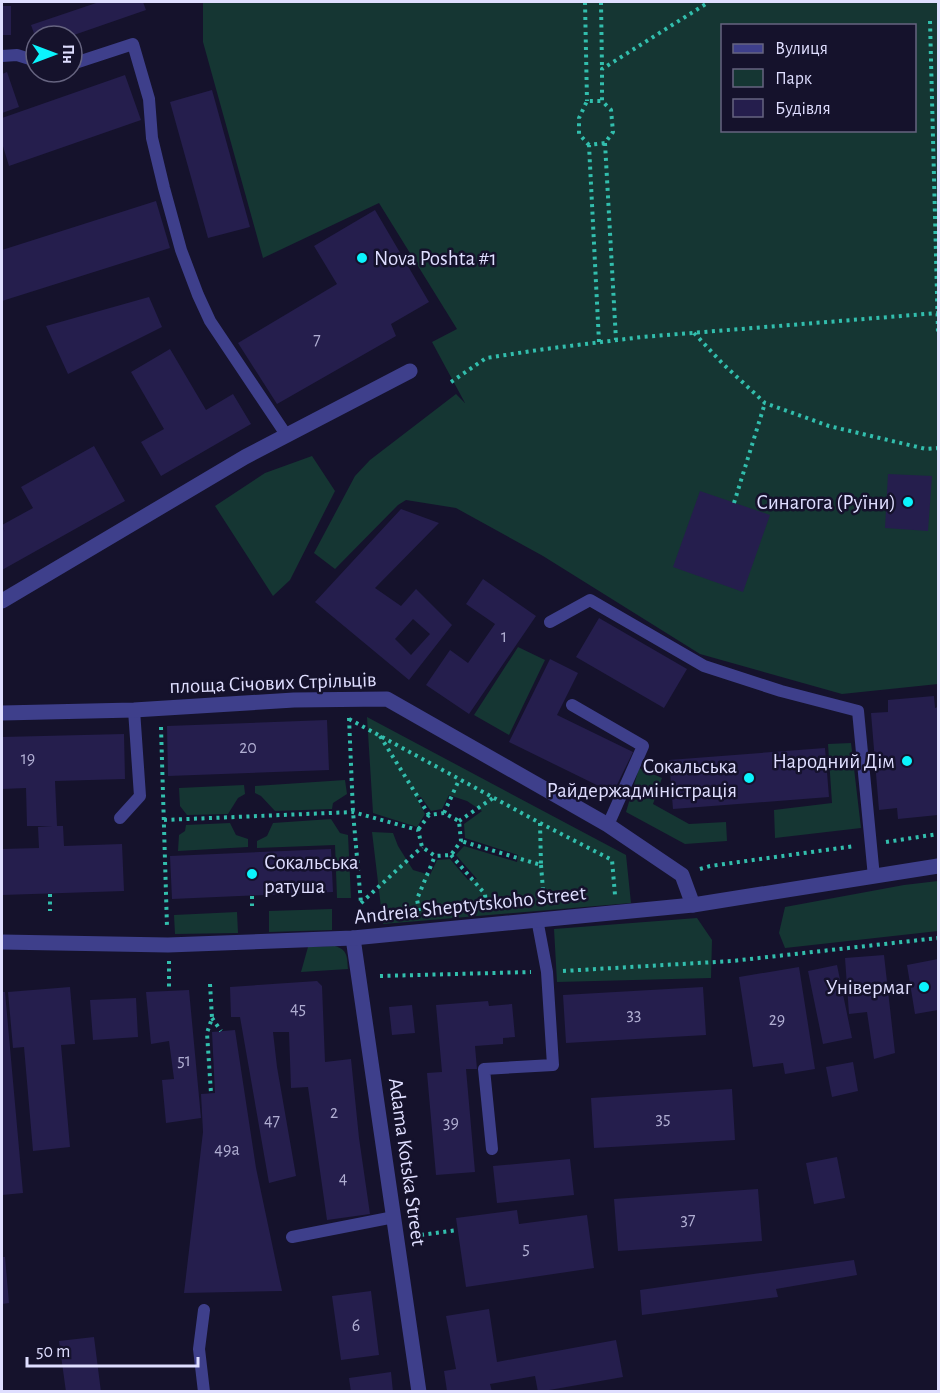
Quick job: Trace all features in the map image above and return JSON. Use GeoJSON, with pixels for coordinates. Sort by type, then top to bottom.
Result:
{"type":"FeatureCollection","features":[{"type":"Feature","properties":{"kind":"street"},"geometry":{"type":"LineString","coordinates":[[2,601],[245,457],[410,371]]}},
{"type":"Feature","properties":{"kind":"street","name":"площа Січових Стрільців"},"geometry":{"type":"LineString","coordinates":[[2,713],[387,699],[608,825],[682,875]]}},
{"type":"Feature","properties":{"kind":"street","name":"Andreia Sheptytskoho Street"},"geometry":{"type":"LineString","coordinates":[[2,942],[168,945],[353,938],[693,905],[939,866]]}},
{"type":"Feature","properties":{"kind":"street"},"geometry":{"type":"LineString","coordinates":[[682,875],[693,905]]}},
{"type":"Feature","properties":{"kind":"street","name":"Adama Kotska Street"},"geometry":{"type":"LineString","coordinates":[[353,938],[419,1392]]}},
{"type":"Feature","properties":{"kind":"lane"},"geometry":{"type":"LineString","coordinates":[[84,60],[133,45],[149,99],[152,138],[164,188],[198,296],[210,321],[287,436]]}},
{"type":"Feature","properties":{"kind":"lane"},"geometry":{"type":"LineString","coordinates":[[2,56],[17,55],[24,58]]}},
{"type":"Feature","properties":{"kind":"lane"},"geometry":{"type":"LineString","coordinates":[[550,622],[590,600],[704,666],[781,691],[858,711],[874,877]]}},
{"type":"Feature","properties":{"kind":"lane"},"geometry":{"type":"LineString","coordinates":[[572,705],[643,746],[608,825]]}},
{"type":"Feature","properties":{"kind":"lane"},"geometry":{"type":"LineString","coordinates":[[120,818],[140,796],[134,710]]}},
{"type":"Feature","properties":{"kind":"lane"},"geometry":{"type":"LineString","coordinates":[[492,1149],[483,1069],[553,1065],[547,972],[537,919]]}},
{"type":"Feature","properties":{"kind":"lane"},"geometry":{"type":"LineString","coordinates":[[292,1237],[394,1217]]}},
{"type":"Feature","properties":{"kind":"lane"},"geometry":{"type":"LineString","coordinates":[[204,1310],[199,1349],[204,1392]]}},
{"type":"Feature","properties":{"kind":"path"},"geometry":{"type":"LineString","coordinates":[[585,2],[587,102],[579,118],[579,134],[589,145],[599,342]]}},
{"type":"Feature","properties":{"kind":"path"},"geometry":{"type":"LineString","coordinates":[[601,2],[602,101],[611,110],[613,132],[605,143],[616,340]]}},
{"type":"Feature","properties":{"kind":"path"},"geometry":{"type":"LineString","coordinates":[[602,69],[710,2]]}},
{"type":"Feature","properties":{"kind":"path"},"geometry":{"type":"LineString","coordinates":[[930,21],[939,333]]}},
{"type":"Feature","properties":{"kind":"path"},"geometry":{"type":"LineString","coordinates":[[587,102],[602,101]]}},
{"type":"Feature","properties":{"kind":"path"},"geometry":{"type":"LineString","coordinates":[[589,145],[605,143]]}},
{"type":"Feature","properties":{"kind":"path"},"geometry":{"type":"LineString","coordinates":[[452,382],[486,358],[599,342],[694,332],[938,313]]}},
{"type":"Feature","properties":{"kind":"path"},"geometry":{"type":"LineString","coordinates":[[694,332],[723,364],[765,403],[830,426],[926,449],[939,448]]}},
{"type":"Feature","properties":{"kind":"path"},"geometry":{"type":"LineString","coordinates":[[734,503],[765,403]]}},
{"type":"Feature","properties":{"kind":"path"},"geometry":{"type":"LineString","coordinates":[[348,699],[353,812],[361,903],[422,847]]}},
{"type":"Feature","properties":{"kind":"path"},"geometry":{"type":"LineString","coordinates":[[161,708],[169,987]]}},
{"type":"Feature","properties":{"kind":"path"},"geometry":{"type":"LineString","coordinates":[[349,719],[612,860],[615,885]]}},
{"type":"Feature","properties":{"kind":"path"},"geometry":{"type":"LineString","coordinates":[[380,736],[429,815]]}},
{"type":"Feature","properties":{"kind":"path"},"geometry":{"type":"LineString","coordinates":[[444,813],[459,780]]}},
{"type":"Feature","properties":{"kind":"path"},"geometry":{"type":"LineString","coordinates":[[459,821],[493,798]]}},
{"type":"Feature","properties":{"kind":"path"},"geometry":{"type":"LineString","coordinates":[[164,820],[353,812],[418,830]]}},
{"type":"Feature","properties":{"kind":"path"},"geometry":{"type":"LineString","coordinates":[[444,813],[459,821],[461,842],[451,855],[435,856],[422,847],[418,830],[429,815],[444,813]]}},
{"type":"Feature","properties":{"kind":"path"},"geometry":{"type":"LineString","coordinates":[[540,823],[544,902]]}},
{"type":"Feature","properties":{"kind":"path"},"geometry":{"type":"LineString","coordinates":[[682,875],[710,866],[939,834]]}},
{"type":"Feature","properties":{"kind":"path"},"geometry":{"type":"LineString","coordinates":[[461,842],[541,865]]}},
{"type":"Feature","properties":{"kind":"path"},"geometry":{"type":"LineString","coordinates":[[451,855],[485,894]]}},
{"type":"Feature","properties":{"kind":"path"},"geometry":{"type":"LineString","coordinates":[[419,911],[417,899],[435,856]]}},
{"type":"Feature","properties":{"kind":"path"},"geometry":{"type":"LineString","coordinates":[[50,894],[51,911]]}},
{"type":"Feature","properties":{"kind":"path"},"geometry":{"type":"LineString","coordinates":[[252,896],[252,906]]}},
{"type":"Feature","properties":{"kind":"path"},"geometry":{"type":"LineString","coordinates":[[380,976],[547,972],[732,961],[939,938]]}},
{"type":"Feature","properties":{"kind":"path"},"geometry":{"type":"LineString","coordinates":[[210,984],[212,1018],[207,1034],[211,1093]]}},
{"type":"Feature","properties":{"kind":"path"},"geometry":{"type":"LineString","coordinates":[[212,1018],[221,1031]]}},
{"type":"Feature","properties":{"kind":"path"},"geometry":{"type":"LineString","coordinates":[[420,1235],[458,1230]]}},
{"type":"Feature","properties":{"kind":"green space"},"geometry":{"type":"Polygon","coordinates":[[[203,2],[938,2],[938,684],[842,694],[700,654],[543,556],[456,508],[406,500],[398,505],[335,569],[314,553],[355,476],[370,460],[456,394],[465,403],[432,342],[457,329],[379,203],[263,258],[203,42],[203,2]]]}},
{"type":"Feature","properties":{"kind":"green space"},"geometry":{"type":"Polygon","coordinates":[[[312,456],[335,491],[290,580],[273,596],[215,506],[265,473],[312,456]]]}},
{"type":"Feature","properties":{"kind":"green space"},"geometry":{"type":"Polygon","coordinates":[[[518,647],[545,660],[509,735],[474,715],[518,647]]]}},
{"type":"Feature","properties":{"kind":"green space"},"geometry":{"type":"Polygon","coordinates":[[[367,717],[626,855],[631,903],[383,924],[372,832],[393,833],[413,870],[430,875],[437,860],[450,859],[468,880],[477,879],[456,855],[464,846],[517,862],[518,855],[465,838],[464,824],[482,811],[467,801],[449,795],[442,809],[431,811],[421,797],[417,798],[425,814],[417,827],[373,813],[367,717]]]}},
{"type":"Feature","properties":{"kind":"green space"},"geometry":{"type":"Polygon","coordinates":[[[851,743],[861,828],[775,838],[774,810],[832,803],[828,744],[851,743]]]}},
{"type":"Feature","properties":{"kind":"green space"},"geometry":{"type":"Polygon","coordinates":[[[639,768],[662,778],[653,804],[689,824],[726,822],[727,841],[685,844],[626,812],[639,768]]]}},
{"type":"Feature","properties":{"kind":"green space"},"geometry":{"type":"Polygon","coordinates":[[[345,780],[347,794],[333,803],[332,809],[275,811],[255,793],[255,786],[345,780]]]}},
{"type":"Feature","properties":{"kind":"green space"},"geometry":{"type":"Polygon","coordinates":[[[244,785],[245,794],[238,798],[228,814],[187,815],[180,806],[179,788],[244,785]]]}},
{"type":"Feature","properties":{"kind":"green space"},"geometry":{"type":"Polygon","coordinates":[[[331,819],[340,833],[348,835],[351,898],[337,898],[335,845],[257,848],[257,841],[267,836],[273,823],[331,819]]]}},
{"type":"Feature","properties":{"kind":"green space"},"geometry":{"type":"Polygon","coordinates":[[[230,823],[236,835],[248,839],[248,847],[178,851],[179,835],[185,831],[186,825],[230,823]]]}},
{"type":"Feature","properties":{"kind":"green space"},"geometry":{"type":"Polygon","coordinates":[[[938,881],[938,931],[785,948],[779,933],[785,907],[938,881]]]}},
{"type":"Feature","properties":{"kind":"green space"},"geometry":{"type":"Polygon","coordinates":[[[332,909],[332,930],[269,932],[269,911],[332,909]]]}},
{"type":"Feature","properties":{"kind":"green space"},"geometry":{"type":"Polygon","coordinates":[[[237,912],[238,933],[175,934],[174,915],[237,912]]]}},
{"type":"Feature","properties":{"kind":"green space"},"geometry":{"type":"Polygon","coordinates":[[[697,918],[712,940],[711,978],[557,982],[554,929],[697,918]]]}},
{"type":"Feature","properties":{"kind":"green space"},"geometry":{"type":"Polygon","coordinates":[[[335,946],[345,952],[348,969],[301,972],[308,947],[335,946]]]}},
{"type":"Feature","properties":{"kind":"building"},"geometry":{"type":"Polygon","coordinates":[[[99,2],[143,2],[146,10],[84,31],[84,24],[34,24],[99,2]]]}},
{"type":"Feature","properties":{"kind":"building"},"geometry":{"type":"Polygon","coordinates":[[[2,6],[11,6],[11,35],[2,35],[2,6]]]}},
{"type":"Feature","properties":{"kind":"building"},"geometry":{"type":"Polygon","coordinates":[[[7,72],[19,107],[2,113],[2,74],[7,72]]]}},
{"type":"Feature","properties":{"kind":"building"},"geometry":{"type":"Polygon","coordinates":[[[125,75],[141,120],[9,166],[2,143],[2,118],[125,75]]]}},
{"type":"Feature","properties":{"kind":"building"},"geometry":{"type":"Polygon","coordinates":[[[212,90],[250,227],[208,238],[170,102],[212,90]]]}},
{"type":"Feature","properties":{"kind":"building"},"geometry":{"type":"Polygon","coordinates":[[[156,201],[170,248],[2,301],[2,250],[156,201]]]}},
{"type":"Feature","properties":{"kind":"building"},"geometry":{"type":"Polygon","coordinates":[[[375,210],[429,302],[391,324],[396,336],[277,404],[238,343],[337,284],[314,246],[375,210]]]}},
{"type":"Feature","properties":{"kind":"building"},"geometry":{"type":"Polygon","coordinates":[[[149,297],[162,327],[68,374],[46,326],[149,297]]]}},
{"type":"Feature","properties":{"kind":"building"},"geometry":{"type":"Polygon","coordinates":[[[170,349],[206,410],[233,394],[251,424],[161,476],[141,442],[164,429],[131,372],[170,349]]]}},
{"type":"Feature","properties":{"kind":"building"},"geometry":{"type":"Polygon","coordinates":[[[94,446],[125,501],[2,570],[2,526],[5,532],[2,525],[33,508],[21,487],[94,446]]]}},
{"type":"Feature","properties":{"kind":"building","name":"Синагога (Руїни)"},"geometry":{"type":"Polygon","coordinates":[[[888,474],[932,476],[928,531],[885,528],[888,474]]]}},
{"type":"Feature","properties":{"kind":"building"},"geometry":{"type":"Polygon","coordinates":[[[700,491],[770,515],[743,592],[673,567],[700,491]]]}},
{"type":"Feature","properties":{"kind":"building"},"geometry":{"type":"Polygon","coordinates":[[[401,509],[439,523],[375,588],[401,606],[416,589],[452,625],[409,680],[315,602],[401,509]],[[413,619],[395,639],[411,655],[430,634],[413,619]]]}},
{"type":"Feature","properties":{"kind":"building"},"geometry":{"type":"Polygon","coordinates":[[[483,579],[536,616],[469,714],[426,685],[450,650],[468,663],[495,624],[466,604],[483,579]]]}},
{"type":"Feature","properties":{"kind":"building"},"geometry":{"type":"Polygon","coordinates":[[[599,618],[687,669],[664,708],[576,657],[599,618]]]}},
{"type":"Feature","properties":{"kind":"building"},"geometry":{"type":"Polygon","coordinates":[[[550,659],[578,673],[557,715],[633,752],[613,793],[509,742],[550,659]]]}},
{"type":"Feature","properties":{"kind":"building","name":"Народний Дім"},"geometry":{"type":"Polygon","coordinates":[[[934,696],[935,708],[938,707],[938,815],[898,819],[897,808],[879,810],[871,713],[888,712],[888,700],[934,696]]]}},
{"type":"Feature","properties":{"kind":"building"},"geometry":{"type":"Polygon","coordinates":[[[327,720],[329,770],[168,776],[167,726],[327,720]]]}},
{"type":"Feature","properties":{"kind":"building"},"geometry":{"type":"Polygon","coordinates":[[[124,734],[125,779],[55,781],[57,826],[63,826],[64,846],[122,844],[124,891],[2,895],[2,849],[39,848],[38,827],[52,826],[27,826],[26,788],[2,789],[2,737],[124,734]]]}},
{"type":"Feature","properties":{"kind":"building","name":"Сокальська Райдержадміністрація"},"geometry":{"type":"Polygon","coordinates":[[[825,748],[829,797],[673,809],[669,760],[825,748]]]}},
{"type":"Feature","properties":{"kind":"building","name":"Сокальська ратуша"},"geometry":{"type":"Polygon","coordinates":[[[331,849],[333,892],[172,899],[170,856],[331,849]]]}},
{"type":"Feature","properties":{"kind":"building"},"geometry":{"type":"Polygon","coordinates":[[[884,955],[895,1053],[874,1059],[867,1012],[849,1014],[845,958],[884,955]]]}},
{"type":"Feature","properties":{"kind":"building","name":"Універмаг"},"geometry":{"type":"Polygon","coordinates":[[[938,959],[938,1010],[915,1014],[907,965],[938,959]]]}},
{"type":"Feature","properties":{"kind":"building"},"geometry":{"type":"Polygon","coordinates":[[[837,965],[852,1038],[823,1044],[808,971],[837,965]]]}},
{"type":"Feature","properties":{"kind":"building"},"geometry":{"type":"Polygon","coordinates":[[[799,967],[815,1069],[785,1074],[783,1063],[753,1067],[739,977],[799,967]]]}},
{"type":"Feature","properties":{"kind":"building"},"geometry":{"type":"Polygon","coordinates":[[[317,981],[322,986],[325,1062],[351,1059],[370,1214],[327,1220],[308,1087],[291,1088],[289,1032],[273,1032],[296,1176],[269,1183],[240,1017],[231,1017],[230,987],[317,981]]]}},
{"type":"Feature","properties":{"kind":"building"},"geometry":{"type":"Polygon","coordinates":[[[70,987],[75,1044],[61,1045],[70,1147],[33,1151],[24,1047],[13,1048],[8,992],[70,987]]]}},
{"type":"Feature","properties":{"kind":"building"},"geometry":{"type":"Polygon","coordinates":[[[703,987],[706,1035],[566,1043],[563,995],[703,987]]]}},
{"type":"Feature","properties":{"kind":"building"},"geometry":{"type":"Polygon","coordinates":[[[189,990],[201,1118],[166,1123],[162,1080],[174,1079],[169,1041],[151,1044],[146,992],[189,990]]]}},
{"type":"Feature","properties":{"kind":"building"},"geometry":{"type":"Polygon","coordinates":[[[2,992],[5,992],[23,1193],[2,1195],[2,992]]]}},
{"type":"Feature","properties":{"kind":"building"},"geometry":{"type":"Polygon","coordinates":[[[136,998],[138,1037],[93,1040],[90,1000],[136,998]]]}},
{"type":"Feature","properties":{"kind":"building"},"geometry":{"type":"Polygon","coordinates":[[[488,1001],[489,1006],[512,1004],[515,1037],[503,1038],[503,1044],[475,1046],[477,1069],[466,1069],[475,1172],[436,1175],[427,1073],[442,1072],[436,1005],[488,1001]]]}},
{"type":"Feature","properties":{"kind":"building"},"geometry":{"type":"Polygon","coordinates":[[[412,1005],[415,1033],[392,1035],[389,1007],[412,1005]]]}},
{"type":"Feature","properties":{"kind":"building"},"geometry":{"type":"Polygon","coordinates":[[[235,1030],[256,1168],[282,1291],[184,1293],[203,1132],[201,1094],[215,1093],[212,1032],[235,1030]]]}},
{"type":"Feature","properties":{"kind":"building"},"geometry":{"type":"Polygon","coordinates":[[[853,1062],[858,1091],[832,1097],[826,1067],[853,1062]]]}},
{"type":"Feature","properties":{"kind":"building"},"geometry":{"type":"Polygon","coordinates":[[[732,1089],[735,1140],[594,1148],[591,1098],[732,1089]]]}},
{"type":"Feature","properties":{"kind":"building"},"geometry":{"type":"Polygon","coordinates":[[[837,1157],[845,1198],[814,1204],[806,1163],[837,1157]]]}},
{"type":"Feature","properties":{"kind":"building"},"geometry":{"type":"Polygon","coordinates":[[[570,1159],[574,1195],[497,1203],[493,1166],[570,1159]]]}},
{"type":"Feature","properties":{"kind":"building"},"geometry":{"type":"Polygon","coordinates":[[[758,1189],[762,1241],[618,1251],[614,1199],[758,1189]]]}},
{"type":"Feature","properties":{"kind":"building"},"geometry":{"type":"Polygon","coordinates":[[[517,1210],[519,1224],[587,1215],[594,1268],[466,1287],[456,1218],[517,1210]]]}},
{"type":"Feature","properties":{"kind":"building"},"geometry":{"type":"Polygon","coordinates":[[[2,1257],[5,1257],[9,1303],[2,1304],[2,1257]]]}},
{"type":"Feature","properties":{"kind":"building"},"geometry":{"type":"Polygon","coordinates":[[[854,1260],[857,1275],[776,1289],[778,1297],[642,1315],[640,1290],[854,1260]]]}},
{"type":"Feature","properties":{"kind":"building"},"geometry":{"type":"Polygon","coordinates":[[[371,1291],[379,1355],[341,1360],[332,1296],[371,1291]]]}},
{"type":"Feature","properties":{"kind":"building"},"geometry":{"type":"Polygon","coordinates":[[[489,1309],[497,1362],[616,1340],[623,1377],[538,1392],[535,1376],[490,1384],[492,1392],[447,1391],[444,1371],[456,1369],[446,1316],[489,1309]]]}},
{"type":"Feature","properties":{"kind":"building"},"geometry":{"type":"Polygon","coordinates":[[[94,1337],[101,1392],[66,1392],[59,1341],[94,1337]]]}},
{"type":"Feature","properties":{"kind":"building"},"geometry":{"type":"Polygon","coordinates":[[[391,1372],[393,1392],[351,1392],[349,1378],[391,1372]]]}},
{"type":"Feature","properties":{"kind":"place","name":"Nova Poshta #1"},"geometry":{"type":"Point","coordinates":[362,258]}},
{"type":"Feature","properties":{"kind":"place","name":"Синагога (Руїни)"},"geometry":{"type":"Point","coordinates":[908,502]}},
{"type":"Feature","properties":{"kind":"place","name":"Народний Дім"},"geometry":{"type":"Point","coordinates":[907,761]}},
{"type":"Feature","properties":{"kind":"place","name":"Сокальська Райдержадміністрація"},"geometry":{"type":"Point","coordinates":[749,778]}},
{"type":"Feature","properties":{"kind":"place","name":"Сокальська ратуша"},"geometry":{"type":"Point","coordinates":[252,874]}},
{"type":"Feature","properties":{"kind":"place","name":"Універмаг"},"geometry":{"type":"Point","coordinates":[924,987]}}]}
